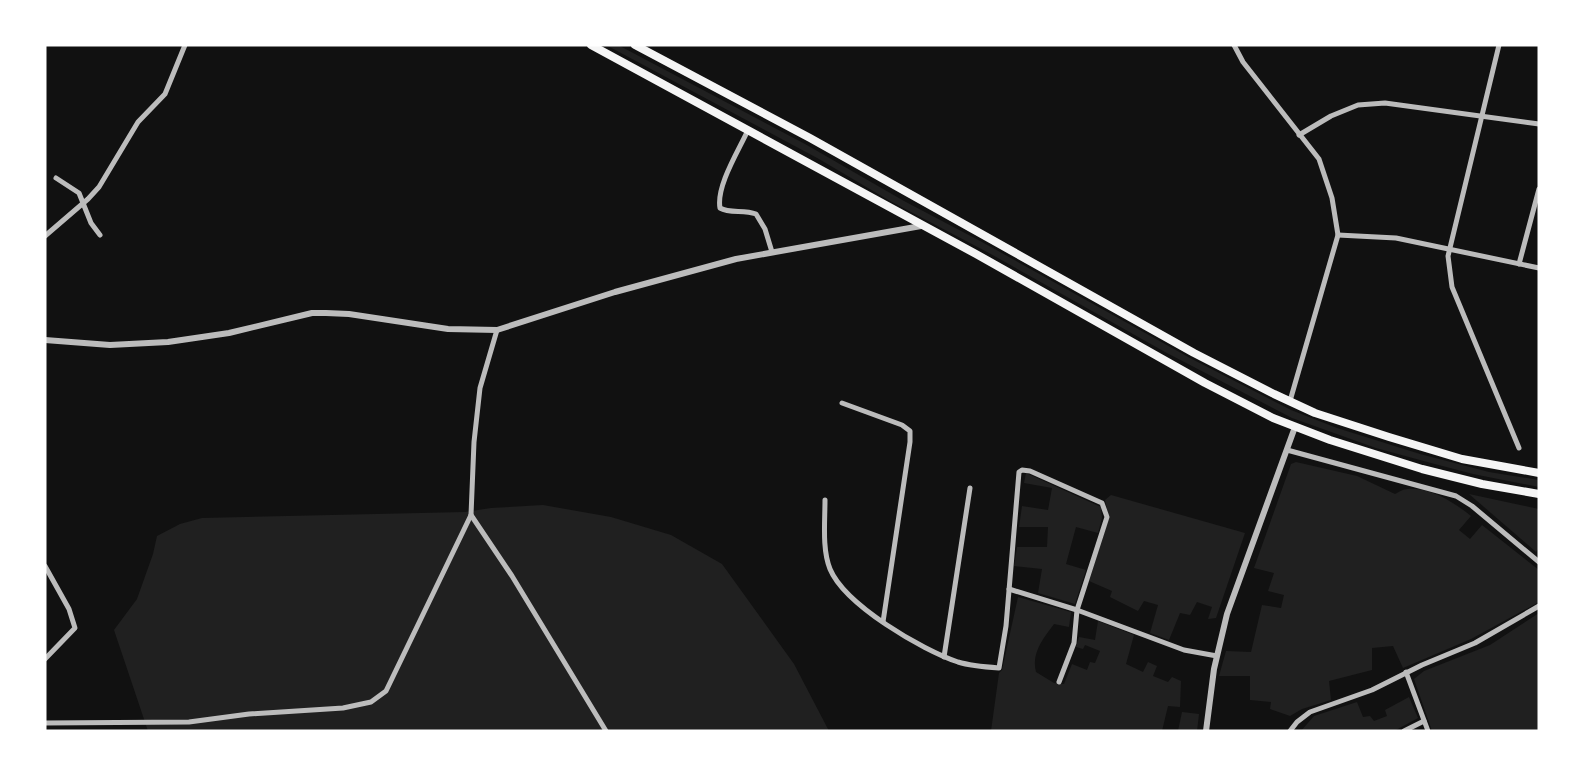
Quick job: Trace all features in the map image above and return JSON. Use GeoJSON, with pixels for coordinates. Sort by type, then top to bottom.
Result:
{"type":"FeatureCollection","features":[{"type":"Feature","properties":{"kind":"highway"},"geometry":{"type":"LineString","coordinates":[[591,45],[976,254],[1205,383],[1295,427],[1446,475],[1539,494]]}},
{"type":"Feature","properties":{"kind":"highway"},"geometry":{"type":"LineString","coordinates":[[634,45],[810,138],[1194,353],[1290,401],[1338,421],[1462,459],[1539,473]]}},
{"type":"Feature","properties":{"kind":"street"},"geometry":{"type":"LineString","coordinates":[[45,236],[84,203],[99,186],[138,122],[165,94],[185,45]]}},
{"type":"Feature","properties":{"kind":"street"},"geometry":{"type":"LineString","coordinates":[[1234,45],[1243,62],[1319,159],[1332,198],[1338,236],[1290,401]]}},
{"type":"Feature","properties":{"kind":"street"},"geometry":{"type":"LineString","coordinates":[[1499,45],[1448,256],[1452,287],[1519,448]]}},
{"type":"Feature","properties":{"kind":"street"},"geometry":{"type":"LineString","coordinates":[[1299,135],[1331,116],[1358,105],[1385,103],[1539,124]]}},
{"type":"Feature","properties":{"kind":"street"},"geometry":{"type":"LineString","coordinates":[[748,130],[726,176],[720,196],[720,208],[724,211],[748,211],[756,214],[765,229],[772,252]]}},
{"type":"Feature","properties":{"kind":"street"},"geometry":{"type":"LineString","coordinates":[[56,178],[79,193],[91,223],[100,235]]}},
{"type":"Feature","properties":{"kind":"street"},"geometry":{"type":"LineString","coordinates":[[1519,264],[1539,189]]}},
{"type":"Feature","properties":{"kind":"street"},"geometry":{"type":"LineString","coordinates":[[45,340],[110,345],[168,342],[229,333],[319,313],[349,314],[448,329],[497,330],[689,271],[772,252],[921,226]]}},
{"type":"Feature","properties":{"kind":"street"},"geometry":{"type":"LineString","coordinates":[[1338,236],[1396,238],[1539,268]]}},
{"type":"Feature","properties":{"kind":"street"},"geometry":{"type":"LineString","coordinates":[[45,723],[189,722],[249,714],[343,708],[371,702],[386,691],[471,515],[474,442],[480,388],[497,330]]}},
{"type":"Feature","properties":{"kind":"street"},"geometry":{"type":"LineString","coordinates":[[842,404],[902,425],[910,431],[909,451],[883,622]]}},
{"type":"Feature","properties":{"kind":"street"},"geometry":{"type":"LineString","coordinates":[[1206,731],[1217,656],[1232,597],[1295,427]]}},
{"type":"Feature","properties":{"kind":"street"},"geometry":{"type":"LineString","coordinates":[[1287,450],[1456,496],[1472,506],[1539,562]]}},
{"type":"Feature","properties":{"kind":"street"},"geometry":{"type":"LineString","coordinates":[[825,500],[825,542],[829,566],[834,578],[854,600],[868,613],[944,657],[961,663],[999,668],[1005,636],[1019,472],[1022,470],[1102,503],[1107,517],[1077,610],[1074,643],[1059,682]]}},
{"type":"Feature","properties":{"kind":"street"},"geometry":{"type":"LineString","coordinates":[[944,657],[970,488]]}},
{"type":"Feature","properties":{"kind":"street"},"geometry":{"type":"LineString","coordinates":[[471,515],[512,576],[606,731]]}},
{"type":"Feature","properties":{"kind":"street"},"geometry":{"type":"LineString","coordinates":[[45,566],[69,609],[75,628],[45,659]]}},
{"type":"Feature","properties":{"kind":"street"},"geometry":{"type":"LineString","coordinates":[[1009,589],[1077,610],[1184,650],[1217,656]]}},
{"type":"Feature","properties":{"kind":"street"},"geometry":{"type":"LineString","coordinates":[[1290,731],[1310,712],[1358,696],[1406,672],[1475,643],[1539,606]]}},
{"type":"Feature","properties":{"kind":"street"},"geometry":{"type":"LineString","coordinates":[[1406,672],[1428,731]]}},
{"type":"Feature","properties":{"kind":"street"},"geometry":{"type":"LineString","coordinates":[[1404,731],[1424,721]]}},
{"type":"Feature","properties":{"kind":"shaded area"},"geometry":{"type":"Polygon","coordinates":[[[606,45],[618,45],[805,144],[1190,358],[1291,410],[1337,428],[1420,454],[1489,472],[1539,480],[1539,487],[1473,474],[1376,448],[1292,418],[1165,352],[989,253],[890,201],[819,159],[606,45]]]}},
{"type":"Feature","properties":{"kind":"shaded area"},"geometry":{"type":"Polygon","coordinates":[[[1296,462],[1357,476],[1395,494],[1404,490],[1416,489],[1433,493],[1450,501],[1471,516],[1459,530],[1470,539],[1482,525],[1539,570],[1539,602],[1471,639],[1403,668],[1393,646],[1372,648],[1372,670],[1329,681],[1331,700],[1302,709],[1290,716],[1270,709],[1271,702],[1250,700],[1250,676],[1219,676],[1226,651],[1251,652],[1262,605],[1281,608],[1284,595],[1268,591],[1274,573],[1254,568],[1291,464],[1296,462]]]}},
{"type":"Feature","properties":{"kind":"shaded area"},"geometry":{"type":"Polygon","coordinates":[[[1026,473],[1101,507],[1102,518],[1098,533],[1076,527],[1066,564],[1086,570],[1075,604],[1038,593],[1042,569],[1014,566],[1017,547],[1047,547],[1048,527],[1019,527],[1022,506],[1048,510],[1052,488],[1024,483],[1026,473]]]}},
{"type":"Feature","properties":{"kind":"shaded area"},"geometry":{"type":"Polygon","coordinates":[[[1469,494],[1539,509],[1539,548],[1536,552],[1469,494]]]}},
{"type":"Feature","properties":{"kind":"shaded area"},"geometry":{"type":"Polygon","coordinates":[[[1111,495],[1245,533],[1216,618],[1208,619],[1212,607],[1197,602],[1190,615],[1180,613],[1169,640],[1150,633],[1158,605],[1144,601],[1138,611],[1110,597],[1112,591],[1089,581],[1109,518],[1105,500],[1111,495]]]}},
{"type":"Feature","properties":{"kind":"shaded area"},"geometry":{"type":"Polygon","coordinates":[[[543,505],[611,517],[671,535],[722,564],[794,664],[829,731],[148,731],[114,630],[137,599],[157,536],[180,524],[202,518],[465,512],[543,505]]]}},
{"type":"Feature","properties":{"kind":"shaded area"},"geometry":{"type":"Polygon","coordinates":[[[1018,597],[1071,612],[1069,627],[1054,624],[1042,641],[1035,659],[1036,672],[1054,683],[1064,684],[1072,664],[1087,670],[1090,662],[1095,663],[1100,651],[1085,645],[1083,649],[1076,647],[1079,637],[1095,640],[1098,621],[1134,635],[1126,664],[1143,672],[1148,662],[1157,666],[1153,676],[1168,682],[1172,677],[1181,681],[1180,707],[1168,706],[1162,731],[991,731],[999,673],[1002,670],[1018,597]]]}},
{"type":"Feature","properties":{"kind":"shaded area"},"geometry":{"type":"Polygon","coordinates":[[[1539,613],[1539,731],[1432,731],[1414,679],[1424,671],[1490,645],[1539,613]]]}},
{"type":"Feature","properties":{"kind":"shaded area"},"geometry":{"type":"Polygon","coordinates":[[[1409,697],[1418,718],[1394,731],[1301,731],[1314,716],[1357,702],[1363,717],[1370,716],[1374,721],[1387,716],[1385,710],[1409,697]]]}},
{"type":"Feature","properties":{"kind":"shaded area"},"geometry":{"type":"Polygon","coordinates":[[[1182,712],[1199,714],[1197,731],[1178,731],[1182,712]]]}}]}
